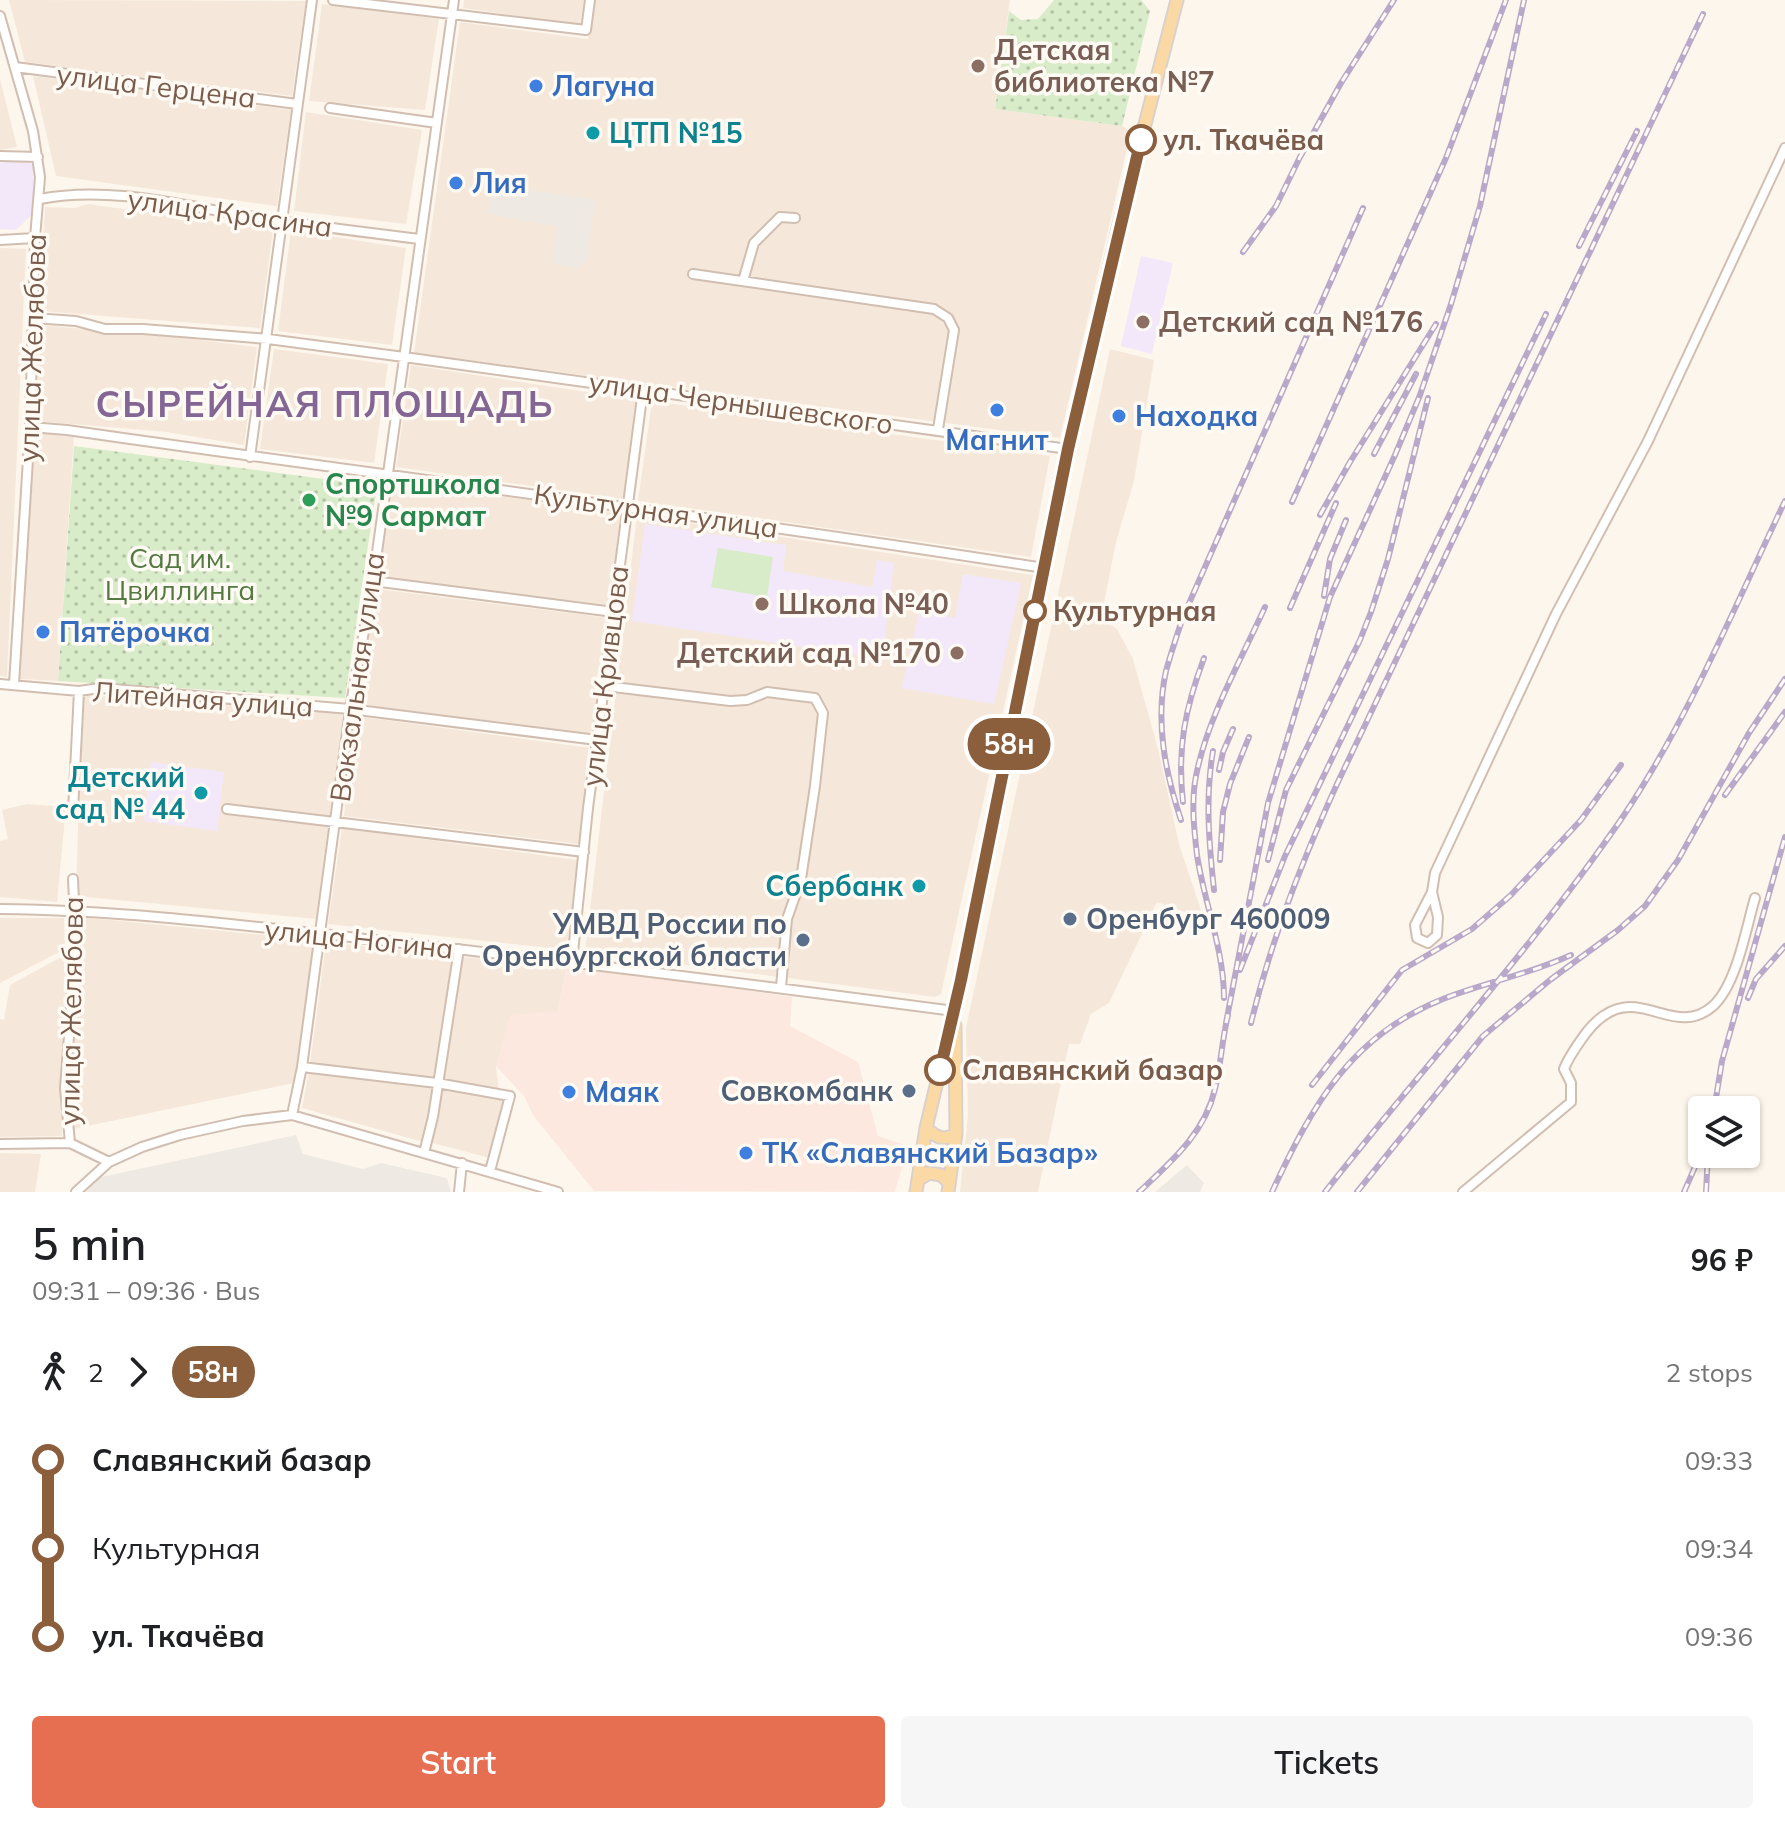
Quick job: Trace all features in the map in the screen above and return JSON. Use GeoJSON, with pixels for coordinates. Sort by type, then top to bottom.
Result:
{"type":"FeatureCollection","features":[{"type":"Feature","properties":{"kind":"main road"},"geometry":{"type":"LineString","coordinates":[[917,1186],[926,1128],[954,1011],[1068,449],[1118,229],[1177,0]]}},
{"type":"Feature","properties":{"kind":"main road"},"geometry":{"type":"LineString","coordinates":[[948,1187],[956,1134],[954,1011]]}},
{"type":"Feature","properties":{"kind":"main road"},"geometry":{"type":"LineString","coordinates":[[926,1128],[935,1137],[946,1139],[956,1134]]}},
{"type":"Feature","properties":{"kind":"main road"},"geometry":{"type":"LineString","coordinates":[[917,1186],[929,1173],[941,1175],[948,1187]]}},
{"type":"Feature","properties":{"kind":"street"},"geometry":{"type":"LineString","coordinates":[[250,457],[312,0]]}},
{"type":"Feature","properties":{"kind":"street"},"geometry":{"type":"LineString","coordinates":[[333,0],[586,30],[590,0]]}},
{"type":"Feature","properties":{"kind":"street","name":"Вокзальная улица"},"geometry":{"type":"LineString","coordinates":[[292,1115],[302,1067],[350,709],[373,581],[385,476],[454,0]]}},
{"type":"Feature","properties":{"kind":"street","name":"улица Желябова"},"geometry":{"type":"LineString","coordinates":[[0,16],[38,157],[40,199],[35,238],[30,427],[14,684]]}},
{"type":"Feature","properties":{"kind":"street","name":"улица Герцена"},"geometry":{"type":"LineString","coordinates":[[15,67],[297,104]]}},
{"type":"Feature","properties":{"kind":"street"},"geometry":{"type":"LineString","coordinates":[[330,108],[437,123]]}},
{"type":"Feature","properties":{"kind":"street"},"geometry":{"type":"LineString","coordinates":[[1432,892],[1438,917],[1437,935],[1428,943],[1417,938],[1415,925],[1432,892],[1435,873],[1556,614],[1648,441],[1785,148]]}},
{"type":"Feature","properties":{"kind":"street"},"geometry":{"type":"LineString","coordinates":[[0,156],[38,157]]}},
{"type":"Feature","properties":{"kind":"street","name":"улица Красина"},"geometry":{"type":"LineString","coordinates":[[40,199],[84,193],[125,196],[284,222],[419,239]]}},
{"type":"Feature","properties":{"kind":"street"},"geometry":{"type":"LineString","coordinates":[[743,281],[754,243],[780,217],[795,218]]}},
{"type":"Feature","properties":{"kind":"street"},"geometry":{"type":"LineString","coordinates":[[0,240],[35,238]]}},
{"type":"Feature","properties":{"kind":"street"},"geometry":{"type":"LineString","coordinates":[[693,274],[934,309],[948,318],[954,330],[938,429]]}},
{"type":"Feature","properties":{"kind":"street","name":"улица Чернышевского"},"geometry":{"type":"LineString","coordinates":[[33,318],[76,321],[105,329],[268,339],[1068,449]]}},
{"type":"Feature","properties":{"kind":"street","name":"улица Кривцова"},"geometry":{"type":"LineString","coordinates":[[572,962],[597,740],[643,390]]}},
{"type":"Feature","properties":{"kind":"street","name":"Культурная улица"},"geometry":{"type":"LineString","coordinates":[[30,427],[385,476],[627,505],[1044,568]]}},
{"type":"Feature","properties":{"kind":"street"},"geometry":{"type":"LineString","coordinates":[[373,581],[614,612]]}},
{"type":"Feature","properties":{"kind":"street","name":"Литейная улица"},"geometry":{"type":"LineString","coordinates":[[0,684],[79,691],[112,689],[350,709],[597,740]]}},
{"type":"Feature","properties":{"kind":"street"},"geometry":{"type":"LineString","coordinates":[[605,686],[730,701],[747,700],[767,692],[815,698],[823,713],[815,786],[801,879],[787,919],[781,987]]}},
{"type":"Feature","properties":{"kind":"street"},"geometry":{"type":"LineString","coordinates":[[73,811],[79,691]]}},
{"type":"Feature","properties":{"kind":"street"},"geometry":{"type":"LineString","coordinates":[[227,809],[584,852]]}},
{"type":"Feature","properties":{"kind":"street","name":"улица Желябова"},"geometry":{"type":"LineString","coordinates":[[70,1143],[65,1088],[76,946],[73,879]]}},
{"type":"Feature","properties":{"kind":"street"},"geometry":{"type":"LineString","coordinates":[[1463,1192],[1571,1102],[1571,1083],[1564,1069],[1597,1019],[1613,1008],[1633,1006],[1687,1018],[1701,1015],[1716,1003],[1733,973],[1755,898]]}},
{"type":"Feature","properties":{"kind":"street","name":"улица Ногина"},"geometry":{"type":"LineString","coordinates":[[0,909],[72,909],[320,934],[781,987],[954,1011]]}},
{"type":"Feature","properties":{"kind":"street"},"geometry":{"type":"LineString","coordinates":[[424,1153],[459,949]]}},
{"type":"Feature","properties":{"kind":"street"},"geometry":{"type":"LineString","coordinates":[[302,1067],[437,1083],[510,1096],[490,1171]]}},
{"type":"Feature","properties":{"kind":"street"},"geometry":{"type":"LineString","coordinates":[[76,1192],[109,1162],[142,1147],[243,1121],[292,1115],[558,1192]]}},
{"type":"Feature","properties":{"kind":"street"},"geometry":{"type":"LineString","coordinates":[[0,1144],[70,1143],[109,1162]]}},
{"type":"Feature","properties":{"kind":"street"},"geometry":{"type":"LineString","coordinates":[[459,1192],[462,1163]]}},
{"type":"Feature","properties":{"kind":"shaded area"},"geometry":{"type":"Polygon","coordinates":[[[9,0],[306,1],[292,96],[25,62],[9,0]]]}},
{"type":"Feature","properties":{"kind":"shaded area"},"geometry":{"type":"Polygon","coordinates":[[[464,0],[584,0],[580,25],[463,8],[464,0]]]}},
{"type":"Feature","properties":{"kind":"shaded area"},"geometry":{"type":"Polygon","coordinates":[[[595,0],[1010,0],[995,109],[1122,126],[1131,131],[1060,438],[414,353],[460,22],[588,39],[595,0]]]}},
{"type":"Feature","properties":{"kind":"shaded area"},"geometry":{"type":"Polygon","coordinates":[[[322,4],[439,19],[425,110],[309,101],[322,4]]]}},
{"type":"Feature","properties":{"kind":"shaded area"},"geometry":{"type":"Polygon","coordinates":[[[33,76],[291,110],[277,206],[56,176],[33,76]]]}},
{"type":"Feature","properties":{"kind":"shaded area"},"geometry":{"type":"Polygon","coordinates":[[[0,79],[17,147],[0,150],[0,79]]]}},
{"type":"Feature","properties":{"kind":"shaded area"},"geometry":{"type":"Polygon","coordinates":[[[306,112],[422,130],[406,224],[294,211],[306,112]]]}},
{"type":"Feature","properties":{"kind":"shaded area"},"geometry":{"type":"Polygon","coordinates":[[[24,159],[33,165],[34,213],[16,230],[0,229],[0,163],[24,159]]]}},
{"type":"Feature","properties":{"kind":"shaded area"},"geometry":{"type":"Polygon","coordinates":[[[492,186],[595,199],[587,260],[577,268],[552,264],[558,226],[488,214],[492,186]]]}},
{"type":"Feature","properties":{"kind":"shaded area"},"geometry":{"type":"Polygon","coordinates":[[[88,204],[273,230],[260,328],[40,311],[45,207],[74,208],[88,204]]]}},
{"type":"Feature","properties":{"kind":"shaded area"},"geometry":{"type":"Polygon","coordinates":[[[291,230],[406,248],[392,345],[278,331],[291,230]]]}},
{"type":"Feature","properties":{"kind":"shaded area"},"geometry":{"type":"Polygon","coordinates":[[[0,248],[26,249],[7,677],[0,676],[0,248]]]}},
{"type":"Feature","properties":{"kind":"shaded area","name":"Детский сад №176"},"geometry":{"type":"Polygon","coordinates":[[[1141,256],[1173,263],[1152,354],[1121,346],[1141,256]]]}},
{"type":"Feature","properties":{"kind":"shaded area"},"geometry":{"type":"Polygon","coordinates":[[[39,325],[257,347],[244,445],[167,432],[36,421],[39,325]]]}},
{"type":"Feature","properties":{"kind":"shaded area"},"geometry":{"type":"Polygon","coordinates":[[[274,349],[388,364],[374,463],[260,449],[274,349]]]}},
{"type":"Feature","properties":{"kind":"shaded area"},"geometry":{"type":"Polygon","coordinates":[[[1110,349],[1154,360],[1134,481],[1116,542],[1101,619],[1117,629],[1133,659],[1158,749],[1179,844],[1204,919],[1157,902],[1109,1003],[1091,1014],[1080,1044],[1069,1044],[1038,1192],[960,1192],[968,1115],[966,1028],[1110,349]]]}},
{"type":"Feature","properties":{"kind":"shaded area"},"geometry":{"type":"Polygon","coordinates":[[[411,365],[638,400],[623,499],[396,467],[411,365]]]}},
{"type":"Feature","properties":{"kind":"shaded area"},"geometry":{"type":"Polygon","coordinates":[[[652,401],[1050,456],[1031,557],[638,501],[652,401]]]}},
{"type":"Feature","properties":{"kind":"shaded area"},"geometry":{"type":"Polygon","coordinates":[[[34,432],[74,435],[58,681],[20,679],[34,432]]]}},
{"type":"Feature","properties":{"kind":"shaded area"},"geometry":{"type":"Polygon","coordinates":[[[391,482],[622,512],[610,605],[379,577],[391,482]]]}},
{"type":"Feature","properties":{"kind":"shaded area"},"geometry":{"type":"Polygon","coordinates":[[[637,515],[1033,575],[941,994],[935,997],[585,952],[637,515]]]}},
{"type":"Feature","properties":{"kind":"shaded area","name":"Школа №40"},"geometry":{"type":"Polygon","coordinates":[[[645,524],[786,545],[783,571],[872,587],[877,560],[894,563],[882,659],[632,621],[645,524]]]}},
{"type":"Feature","properties":{"kind":"shaded area","name":"Детский сад №170"},"geometry":{"type":"Polygon","coordinates":[[[963,574],[1021,583],[994,704],[902,688],[919,611],[955,618],[963,574]]]}},
{"type":"Feature","properties":{"kind":"shaded area"},"geometry":{"type":"Polygon","coordinates":[[[377,589],[610,618],[594,734],[357,704],[377,589]]]}},
{"type":"Feature","properties":{"kind":"shaded area"},"geometry":{"type":"Polygon","coordinates":[[[82,695],[343,713],[316,919],[76,896],[82,695]]]}},
{"type":"Feature","properties":{"kind":"shaded area"},"geometry":{"type":"Polygon","coordinates":[[[356,716],[591,748],[579,844],[344,816],[356,716]]]}},
{"type":"Feature","properties":{"kind":"shaded area"},"geometry":{"type":"Polygon","coordinates":[[[151,762],[224,772],[217,831],[144,821],[151,762]]]}},
{"type":"Feature","properties":{"kind":"shaded area"},"geometry":{"type":"Polygon","coordinates":[[[27,804],[66,807],[57,902],[0,897],[0,841],[8,839],[2,810],[27,804]]]}},
{"type":"Feature","properties":{"kind":"shaded area"},"geometry":{"type":"Polygon","coordinates":[[[342,828],[577,860],[567,950],[328,924],[342,828]]]}},
{"type":"Feature","properties":{"kind":"shaded area"},"geometry":{"type":"Polygon","coordinates":[[[79,917],[315,940],[294,1083],[73,1129],[71,1077],[80,961],[79,917]]]}},
{"type":"Feature","properties":{"kind":"shaded area"},"geometry":{"type":"Polygon","coordinates":[[[0,918],[64,918],[65,949],[0,983],[0,918]]]}},
{"type":"Feature","properties":{"kind":"shaded area"},"geometry":{"type":"Polygon","coordinates":[[[326,942],[453,956],[433,1079],[310,1065],[326,942]]]}},
{"type":"Feature","properties":{"kind":"shaded area"},"geometry":{"type":"Polygon","coordinates":[[[72,951],[61,1072],[62,1136],[0,1137],[0,1019],[4,1020],[10,985],[72,951]]]}},
{"type":"Feature","properties":{"kind":"shaded area"},"geometry":{"type":"Polygon","coordinates":[[[461,957],[567,965],[558,1011],[496,1066],[499,1091],[443,1079],[461,957]]]}},
{"type":"Feature","properties":{"kind":"shaded area"},"geometry":{"type":"Polygon","coordinates":[[[567,965],[792,997],[790,1026],[858,1062],[878,1136],[908,1146],[895,1192],[594,1191],[533,1115],[524,1096],[496,1066],[510,1015],[558,1011],[567,965]]]}},
{"type":"Feature","properties":{"kind":"shaded area"},"geometry":{"type":"Polygon","coordinates":[[[309,1071],[434,1085],[423,1142],[302,1108],[309,1071]]]}},
{"type":"Feature","properties":{"kind":"shaded area"},"geometry":{"type":"Polygon","coordinates":[[[440,1086],[506,1099],[490,1158],[429,1142],[440,1086]]]}},
{"type":"Feature","properties":{"kind":"shaded area"},"geometry":{"type":"Polygon","coordinates":[[[296,1135],[303,1154],[363,1169],[381,1163],[447,1178],[451,1192],[86,1192],[97,1178],[296,1135]]]}},
{"type":"Feature","properties":{"kind":"shaded area"},"geometry":{"type":"Polygon","coordinates":[[[0,1153],[41,1154],[35,1192],[0,1192],[0,1153]]]}},
{"type":"Feature","properties":{"kind":"shaded area"},"geometry":{"type":"Polygon","coordinates":[[[1187,1165],[1204,1183],[1200,1192],[1155,1192],[1187,1165]]]}},
{"type":"Feature","properties":{"kind":"green space"},"geometry":{"type":"Polygon","coordinates":[[[1054,0],[1141,0],[1150,11],[1122,126],[995,109],[1009,11],[1021,20],[1038,19],[1054,0]]]}},
{"type":"Feature","properties":{"kind":"green space","name":"Сад им. Цвиллинга"},"geometry":{"type":"Polygon","coordinates":[[[74,446],[377,486],[345,698],[58,681],[74,446]]]}},
{"type":"Feature","properties":{"kind":"green space"},"geometry":{"type":"Polygon","coordinates":[[[718,548],[773,557],[767,597],[711,587],[718,548]]]}},
{"type":"Feature","properties":{"kind":"railway"},"geometry":{"type":"LineString","coordinates":[[1243,252],[1276,206],[1341,83],[1394,0]]}},
{"type":"Feature","properties":{"kind":"railway"},"geometry":{"type":"LineString","coordinates":[[1292,502],[1446,158],[1506,0]]}},
{"type":"Feature","properties":{"kind":"railway"},"geometry":{"type":"LineString","coordinates":[[1226,1023],[1268,803],[1330,597],[1420,395],[1451,304],[1480,206],[1524,0]]}},
{"type":"Feature","properties":{"kind":"railway"},"geometry":{"type":"LineString","coordinates":[[1251,1023],[1288,901],[1337,784],[1703,14]]}},
{"type":"Feature","properties":{"kind":"railway"},"geometry":{"type":"LineString","coordinates":[[1579,246],[1637,131]]}},
{"type":"Feature","properties":{"kind":"railway"},"geometry":{"type":"LineString","coordinates":[[1181,820],[1163,746],[1161,709],[1166,671],[1183,617],[1363,208]]}},
{"type":"Feature","properties":{"kind":"railway"},"geometry":{"type":"LineString","coordinates":[[1240,970],[1285,856],[1546,314]]}},
{"type":"Feature","properties":{"kind":"railway"},"geometry":{"type":"LineString","coordinates":[[1320,515],[1436,324]]}},
{"type":"Feature","properties":{"kind":"railway"},"geometry":{"type":"LineString","coordinates":[[1374,454],[1416,374]]}},
{"type":"Feature","properties":{"kind":"railway"},"geometry":{"type":"LineString","coordinates":[[1268,860],[1286,790],[1371,612],[1388,559],[1428,398]]}},
{"type":"Feature","properties":{"kind":"railway"},"geometry":{"type":"LineString","coordinates":[[1325,1192],[1514,961],[1622,818],[1689,703],[1785,501]]}},
{"type":"Feature","properties":{"kind":"railway"},"geometry":{"type":"LineString","coordinates":[[1290,608],[1336,503]]}},
{"type":"Feature","properties":{"kind":"railway"},"geometry":{"type":"LineString","coordinates":[[1324,596],[1330,559],[1346,520]]}},
{"type":"Feature","properties":{"kind":"railway"},"geometry":{"type":"LineString","coordinates":[[1224,998],[1221,962],[1197,855],[1194,786],[1216,711],[1265,607]]}},
{"type":"Feature","properties":{"kind":"railway"},"geometry":{"type":"LineString","coordinates":[[1183,802],[1181,764],[1184,729],[1204,658]]}},
{"type":"Feature","properties":{"kind":"railway"},"geometry":{"type":"LineString","coordinates":[[1357,1192],[1483,1036],[1645,906],[1678,860],[1749,733],[1785,679]]}},
{"type":"Feature","properties":{"kind":"railway"},"geometry":{"type":"LineString","coordinates":[[1725,795],[1785,712]]}},
{"type":"Feature","properties":{"kind":"railway"},"geometry":{"type":"LineString","coordinates":[[1219,770],[1233,729]]}},
{"type":"Feature","properties":{"kind":"railway"},"geometry":{"type":"LineString","coordinates":[[1220,860],[1223,812],[1230,784],[1249,737]]}},
{"type":"Feature","properties":{"kind":"railway"},"geometry":{"type":"LineString","coordinates":[[1213,751],[1208,803],[1214,890]]}},
{"type":"Feature","properties":{"kind":"railway"},"geometry":{"type":"LineString","coordinates":[[1312,1085],[1402,970],[1472,929],[1511,895],[1581,820],[1621,765]]}},
{"type":"Feature","properties":{"kind":"railway"},"geometry":{"type":"LineString","coordinates":[[1716,1096],[1722,1061],[1785,837]]}},
{"type":"Feature","properties":{"kind":"railway"},"geometry":{"type":"LineString","coordinates":[[1748,998],[1756,979],[1785,946]]}},
{"type":"Feature","properties":{"kind":"railway"},"geometry":{"type":"LineString","coordinates":[[1272,1192],[1319,1103],[1359,1054],[1383,1033],[1411,1014],[1443,999],[1571,955]]}},
{"type":"Feature","properties":{"kind":"railway"},"geometry":{"type":"LineString","coordinates":[[1139,1192],[1185,1146],[1203,1119],[1215,1089],[1228,1015]]}},
{"type":"Feature","properties":{"kind":"railway"},"geometry":{"type":"LineString","coordinates":[[1684,1192],[1695,1168]]}},
{"type":"Feature","properties":{"kind":"railway"},"geometry":{"type":"LineString","coordinates":[[1706,1192],[1707,1168]]}},
{"type":"Feature","properties":{"kind":"bus line","name":"58н"},"geometry":{"type":"LineString","coordinates":[[940,1070],[1068,449],[1141,140]]}},
{"type":"Feature","properties":{"kind":"place","name":"Детская библиотека №7"},"geometry":{"type":"Point","coordinates":[978,66]}},
{"type":"Feature","properties":{"kind":"place","name":"Лагуна"},"geometry":{"type":"Point","coordinates":[536,86]}},
{"type":"Feature","properties":{"kind":"place","name":"ЦТП №15"},"geometry":{"type":"Point","coordinates":[593,133]}},
{"type":"Feature","properties":{"kind":"place","name":"ул. Ткачёва"},"geometry":{"type":"Point","coordinates":[1141,140]}},
{"type":"Feature","properties":{"kind":"place","name":"Лия"},"geometry":{"type":"Point","coordinates":[456,183]}},
{"type":"Feature","properties":{"kind":"place","name":"Детский сад №176"},"geometry":{"type":"Point","coordinates":[1143,322]}},
{"type":"Feature","properties":{"kind":"place","name":"Магнит"},"geometry":{"type":"Point","coordinates":[997,410]}},
{"type":"Feature","properties":{"kind":"place","name":"Находка"},"geometry":{"type":"Point","coordinates":[1119,416]}},
{"type":"Feature","properties":{"kind":"place","name":"Спортшкола №9 Сармат"},"geometry":{"type":"Point","coordinates":[309,500]}},
{"type":"Feature","properties":{"kind":"place","name":"Школа №40"},"geometry":{"type":"Point","coordinates":[762,604]}},
{"type":"Feature","properties":{"kind":"place","name":"Культурная"},"geometry":{"type":"Point","coordinates":[1035,611]}},
{"type":"Feature","properties":{"kind":"place","name":"Пятёрочка"},"geometry":{"type":"Point","coordinates":[43,632]}},
{"type":"Feature","properties":{"kind":"place","name":"Детский сад №170"},"geometry":{"type":"Point","coordinates":[957,653]}},
{"type":"Feature","properties":{"kind":"place","name":"Детский сад № 44"},"geometry":{"type":"Point","coordinates":[201,793]}},
{"type":"Feature","properties":{"kind":"place","name":"Сбербанк"},"geometry":{"type":"Point","coordinates":[919,886]}},
{"type":"Feature","properties":{"kind":"place","name":"Оренбург 460009"},"geometry":{"type":"Point","coordinates":[1070,919]}},
{"type":"Feature","properties":{"kind":"place","name":"УМВД России по Оренбургской бласти"},"geometry":{"type":"Point","coordinates":[803,940]}},
{"type":"Feature","properties":{"kind":"place","name":"Славянский базар"},"geometry":{"type":"Point","coordinates":[940,1070]}},
{"type":"Feature","properties":{"kind":"place","name":"Совкомбанк"},"geometry":{"type":"Point","coordinates":[909,1091]}},
{"type":"Feature","properties":{"kind":"place","name":"Маяк"},"geometry":{"type":"Point","coordinates":[569,1092]}},
{"type":"Feature","properties":{"kind":"place","name":"ТК «Славянский Базар»"},"geometry":{"type":"Point","coordinates":[746,1153]}},
{"type":"Feature","properties":{"kind":"district","name":"СЫРЕЙНАЯ ПЛОЩАДЬ"},"geometry":{"type":"Point","coordinates":[325,404]}}]}
